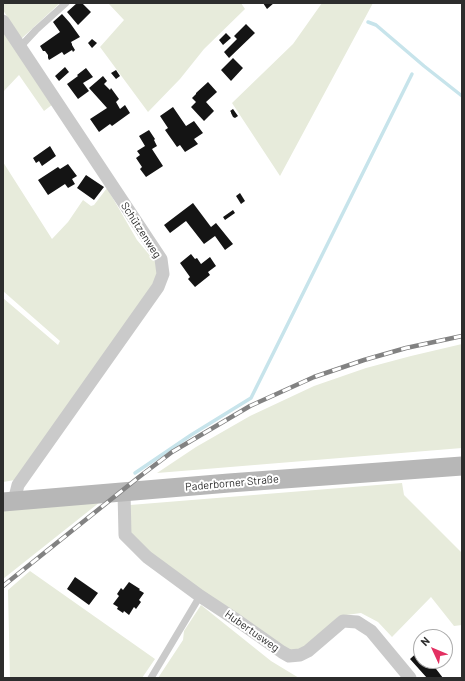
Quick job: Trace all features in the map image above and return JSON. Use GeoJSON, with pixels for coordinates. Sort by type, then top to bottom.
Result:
{"type":"FeatureCollection","features":[{"type":"Feature","properties":{"kind":"main road","name":"Paderborner Straße"},"geometry":{"type":"LineString","coordinates":[[9,501],[462,466]]}},
{"type":"Feature","properties":{"kind":"street","name":"Schützenweg"},"geometry":{"type":"LineString","coordinates":[[3,21],[161,259],[163,274],[158,287],[18,485],[9,501]]}},
{"type":"Feature","properties":{"kind":"street","name":"Hubertusweg"},"geometry":{"type":"LineString","coordinates":[[124,492],[124,535],[147,557],[200,596],[282,652],[289,656],[300,655],[308,651],[342,621],[357,622],[371,632],[410,678]]}},
{"type":"Feature","properties":{"kind":"lane"},"geometry":{"type":"LineString","coordinates":[[20,46],[66,3]]}},
{"type":"Feature","properties":{"kind":"lane"},"geometry":{"type":"LineString","coordinates":[[151,678],[200,596]]}},
{"type":"Feature","properties":{"kind":"green space"},"geometry":{"type":"Polygon","coordinates":[[[3,3],[60,3],[21,39],[3,10],[3,3]]]}},
{"type":"Feature","properties":{"kind":"green space"},"geometry":{"type":"Polygon","coordinates":[[[108,3],[241,3],[245,9],[204,49],[180,79],[148,112],[100,47],[124,20],[108,3]]]}},
{"type":"Feature","properties":{"kind":"green space"},"geometry":{"type":"Polygon","coordinates":[[[322,3],[373,3],[280,176],[232,103],[293,44],[322,3]]]}},
{"type":"Feature","properties":{"kind":"green space"},"geometry":{"type":"Polygon","coordinates":[[[3,29],[53,104],[44,111],[19,75],[3,92],[3,29]]]}},
{"type":"Feature","properties":{"kind":"green space"},"geometry":{"type":"Polygon","coordinates":[[[3,162],[52,239],[68,222],[83,200],[91,206],[94,205],[107,188],[137,240],[157,264],[158,273],[154,285],[15,480],[3,482],[3,298],[58,345],[60,341],[3,291],[3,162]]]}},
{"type":"Feature","properties":{"kind":"green space"},"geometry":{"type":"Polygon","coordinates":[[[462,344],[462,448],[157,473],[196,447],[250,416],[314,386],[366,368],[462,344]]]}},
{"type":"Feature","properties":{"kind":"green space"},"geometry":{"type":"Polygon","coordinates":[[[402,483],[404,495],[462,553],[462,625],[454,626],[431,597],[392,637],[378,622],[361,613],[339,616],[306,647],[293,651],[285,648],[151,555],[131,534],[130,505],[402,483]]]}},
{"type":"Feature","properties":{"kind":"green space"},"geometry":{"type":"Polygon","coordinates":[[[100,502],[3,579],[3,509],[100,502]]]}},
{"type":"Feature","properties":{"kind":"green space"},"geometry":{"type":"Polygon","coordinates":[[[30,571],[155,659],[142,678],[10,678],[8,590],[30,571]]]}},
{"type":"Feature","properties":{"kind":"green space"},"geometry":{"type":"Polygon","coordinates":[[[201,605],[271,661],[299,678],[158,678],[183,640],[184,631],[201,605]]]}},
{"type":"Feature","properties":{"kind":"building"},"geometry":{"type":"Polygon","coordinates":[[[77,3],[82,3],[91,12],[78,25],[67,12],[77,3]]]}},
{"type":"Feature","properties":{"kind":"building"},"geometry":{"type":"Polygon","coordinates":[[[263,3],[274,3],[267,9],[263,3]]]}},
{"type":"Feature","properties":{"kind":"building"},"geometry":{"type":"Polygon","coordinates":[[[62,14],[80,37],[71,42],[75,50],[73,52],[72,50],[64,55],[62,52],[49,60],[48,55],[40,46],[60,32],[53,22],[62,14]]]}},
{"type":"Feature","properties":{"kind":"building"},"geometry":{"type":"Polygon","coordinates":[[[246,24],[255,33],[229,58],[224,52],[237,39],[234,36],[246,24]]]}},
{"type":"Feature","properties":{"kind":"building"},"geometry":{"type":"Polygon","coordinates":[[[226,33],[231,38],[223,45],[219,40],[226,33]]]}},
{"type":"Feature","properties":{"kind":"building"},"geometry":{"type":"Polygon","coordinates":[[[92,39],[97,43],[92,48],[88,43],[92,39]]]}},
{"type":"Feature","properties":{"kind":"building"},"geometry":{"type":"Polygon","coordinates":[[[233,58],[243,68],[231,81],[221,70],[233,58]]]}},
{"type":"Feature","properties":{"kind":"building"},"geometry":{"type":"Polygon","coordinates":[[[65,67],[69,72],[59,81],[55,76],[65,67]]]}},
{"type":"Feature","properties":{"kind":"building"},"geometry":{"type":"Polygon","coordinates":[[[86,68],[93,77],[83,83],[89,91],[78,99],[67,84],[86,68]]]}},
{"type":"Feature","properties":{"kind":"building"},"geometry":{"type":"Polygon","coordinates":[[[116,70],[120,76],[116,79],[111,73],[116,70]]]}},
{"type":"Feature","properties":{"kind":"building"},"geometry":{"type":"Polygon","coordinates":[[[103,76],[107,81],[104,84],[110,90],[111,88],[119,99],[116,102],[120,109],[125,105],[130,113],[112,126],[110,124],[99,132],[90,119],[107,108],[89,88],[103,76]]]}},
{"type":"Feature","properties":{"kind":"building"},"geometry":{"type":"Polygon","coordinates":[[[208,82],[217,92],[206,102],[214,111],[204,121],[191,107],[196,102],[192,98],[208,82]]]}},
{"type":"Feature","properties":{"kind":"building"},"geometry":{"type":"Polygon","coordinates":[[[173,107],[186,126],[194,121],[203,133],[194,139],[198,144],[185,152],[180,145],[177,147],[165,130],[168,128],[160,116],[173,107]]]}},
{"type":"Feature","properties":{"kind":"building"},"geometry":{"type":"Polygon","coordinates":[[[233,109],[238,116],[235,118],[230,111],[233,109]]]}},
{"type":"Feature","properties":{"kind":"building"},"geometry":{"type":"Polygon","coordinates":[[[149,130],[155,139],[154,140],[157,146],[152,149],[163,166],[146,177],[140,169],[142,167],[136,158],[140,155],[137,151],[145,146],[139,136],[149,130]]]}},
{"type":"Feature","properties":{"kind":"building"},"geometry":{"type":"Polygon","coordinates":[[[50,146],[56,156],[42,166],[39,161],[36,163],[33,158],[50,146]]]}},
{"type":"Feature","properties":{"kind":"building"},"geometry":{"type":"Polygon","coordinates":[[[68,164],[77,176],[72,179],[75,184],[68,188],[65,184],[48,195],[38,180],[58,167],[60,169],[68,164]]]}},
{"type":"Feature","properties":{"kind":"building"},"geometry":{"type":"Polygon","coordinates":[[[86,175],[104,187],[94,200],[77,188],[86,175]]]}},
{"type":"Feature","properties":{"kind":"building"},"geometry":{"type":"Polygon","coordinates":[[[240,193],[245,201],[241,204],[236,196],[240,193]]]}},
{"type":"Feature","properties":{"kind":"building"},"geometry":{"type":"Polygon","coordinates":[[[193,203],[211,227],[216,223],[233,244],[225,250],[215,236],[204,244],[186,221],[170,233],[164,225],[193,203]]]}},
{"type":"Feature","properties":{"kind":"building"},"geometry":{"type":"Polygon","coordinates":[[[233,210],[235,213],[225,220],[223,217],[233,210]]]}},
{"type":"Feature","properties":{"kind":"building"},"geometry":{"type":"Polygon","coordinates":[[[191,254],[195,259],[197,258],[201,264],[210,257],[216,266],[208,272],[210,275],[195,287],[188,279],[190,277],[180,263],[191,254]]]}},
{"type":"Feature","properties":{"kind":"building"},"geometry":{"type":"Polygon","coordinates":[[[75,577],[98,593],[89,605],[67,589],[75,577]]]}},
{"type":"Feature","properties":{"kind":"building"},"geometry":{"type":"Polygon","coordinates":[[[129,582],[144,593],[139,600],[141,602],[136,609],[134,607],[129,615],[124,611],[123,613],[117,609],[118,607],[113,604],[119,596],[117,594],[121,588],[123,590],[129,582]]]}},
{"type":"Feature","properties":{"kind":"building"},"geometry":{"type":"Polygon","coordinates":[[[419,669],[436,669],[443,678],[427,678],[419,669]]]}},
{"type":"Feature","properties":{"kind":"waterway"},"geometry":{"type":"LineString","coordinates":[[368,22],[376,25],[462,96]]}},
{"type":"Feature","properties":{"kind":"waterway"},"geometry":{"type":"LineString","coordinates":[[135,473],[191,435],[251,398],[412,74]]}},
{"type":"Feature","properties":{"kind":"railway"},"geometry":{"type":"LineString","coordinates":[[3,586],[172,452],[250,406],[314,377],[364,360],[406,348],[462,336]]}}]}
